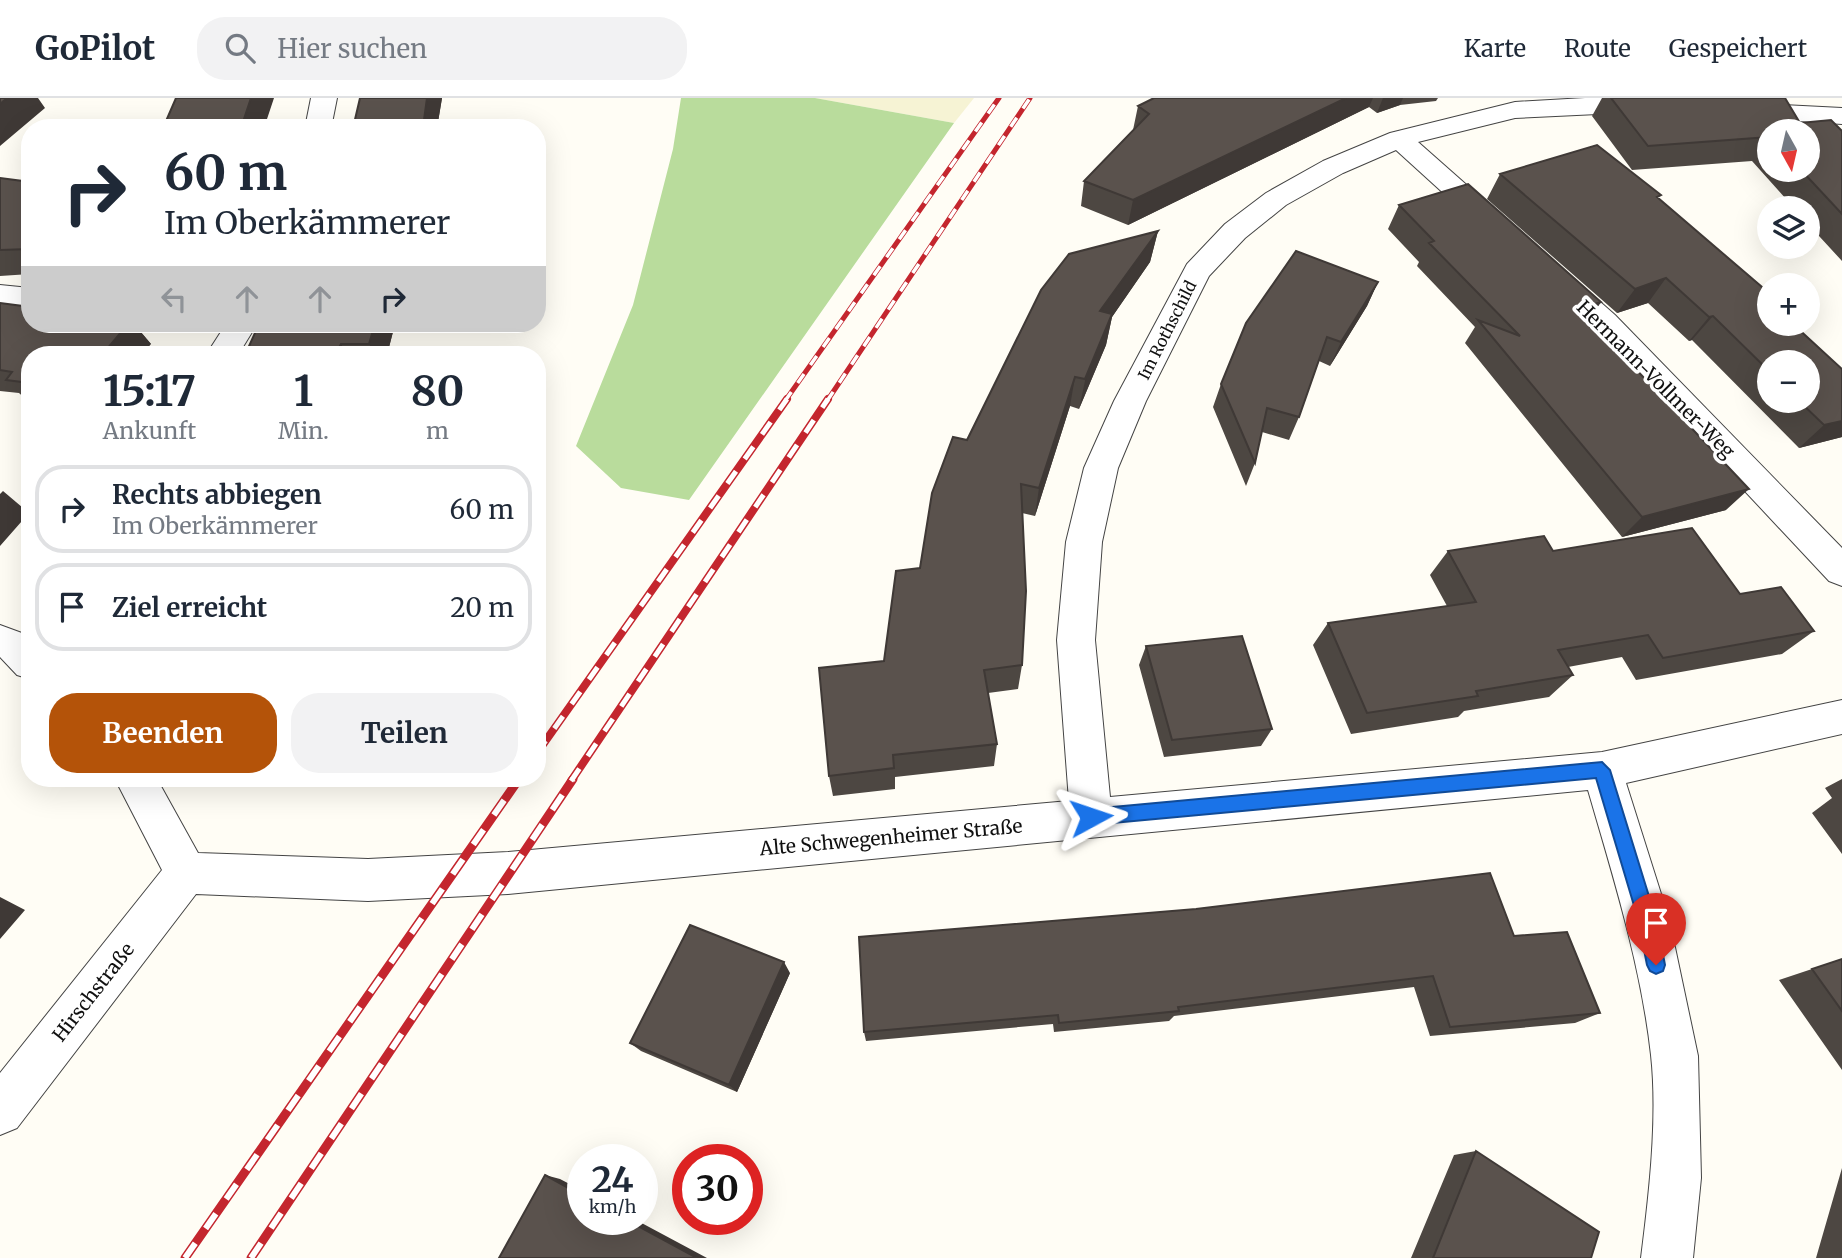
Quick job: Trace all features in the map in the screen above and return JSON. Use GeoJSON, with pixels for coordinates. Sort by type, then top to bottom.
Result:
{"type":"FeatureCollection","features":[{"type":"Feature","properties":{"kind":"street"},"geometry":{"type":"LineString","coordinates":[[320,119],[324,98]]}},
{"type":"Feature","properties":{"kind":"street","name":"Im Rothschild"},"geometry":{"type":"LineString","coordinates":[[1091,817],[1076,640],[1084,542],[1101,468],[1130,401],[1197,271],[1235,231],[1276,199],[1333,167],[1399,139],[1510,104],[1615,104],[1842,116]]}},
{"type":"Feature","properties":{"kind":"street","name":"Hermann-Vollmer-Weg"},"geometry":{"type":"LineString","coordinates":[[1399,139],[1604,322],[1842,571]]}},
{"type":"Feature","properties":{"kind":"street"},"geometry":{"type":"LineString","coordinates":[[0,295],[21,297]]}},
{"type":"Feature","properties":{"kind":"street","name":"Alte Schwegenheimer Straße"},"geometry":{"type":"LineString","coordinates":[[186,873],[368,880],[449,878],[1602,770],[1842,717]]}},
{"type":"Feature","properties":{"kind":"street"},"geometry":{"type":"LineString","coordinates":[[1602,770],[1647,919],[1675,1056],[1676,1178],[1667,1258]]}},
{"type":"Feature","properties":{"kind":"street"},"geometry":{"type":"LineString","coordinates":[[139,787],[186,873]]}},
{"type":"Feature","properties":{"kind":"street","name":"Hirschstraße"},"geometry":{"type":"LineString","coordinates":[[0,1111],[186,873]]}},
{"type":"Feature","properties":{"kind":"shaded area"},"geometry":{"type":"Polygon","coordinates":[[[815,98],[974,98],[954,123],[815,98]]]}},
{"type":"Feature","properties":{"kind":"green space"},"geometry":{"type":"Polygon","coordinates":[[[681,98],[815,98],[954,123],[689,500],[621,488],[576,446],[633,305],[673,149],[681,98]]]}},
{"type":"Feature","properties":{"kind":"building"},"geometry":{"type":"Polygon","coordinates":[[[176,98],[251,98],[244,119],[167,119],[176,98]]]}},
{"type":"Feature","properties":{"kind":"building"},"geometry":{"type":"Polygon","coordinates":[[[360,98],[427,98],[424,119],[355,119],[360,98]]]}},
{"type":"Feature","properties":{"kind":"building"},"geometry":{"type":"Polygon","coordinates":[[[1154,98],[1346,98],[1133,200],[1084,181],[1149,114],[1138,106],[1154,98]]]}},
{"type":"Feature","properties":{"kind":"building"},"geometry":{"type":"Polygon","coordinates":[[[1611,98],[1785,98],[1798,119],[1757,119],[1757,138],[1648,146],[1611,98]]]}},
{"type":"Feature","properties":{"kind":"building"},"geometry":{"type":"Polygon","coordinates":[[[1831,120],[1842,131],[1842,214],[1812,182],[1820,182],[1820,121],[1831,120]]]}},
{"type":"Feature","properties":{"kind":"building"},"geometry":{"type":"Polygon","coordinates":[[[1597,145],[1661,195],[1657,197],[1757,283],[1757,336],[1806,336],[1842,369],[1842,421],[1824,425],[1812,413],[1820,413],[1820,350],[1757,350],[1757,359],[1713,316],[1709,317],[1666,278],[1635,289],[1500,174],[1597,145]]]}},
{"type":"Feature","properties":{"kind":"building"},"geometry":{"type":"Polygon","coordinates":[[[0,178],[21,181],[21,249],[0,250],[0,178]]]}},
{"type":"Feature","properties":{"kind":"building"},"geometry":{"type":"Polygon","coordinates":[[[1468,184],[1601,302],[1579,309],[1749,489],[1642,517],[1478,320],[1520,336],[1429,243],[1434,241],[1399,205],[1468,184]]]}},
{"type":"Feature","properties":{"kind":"building"},"geometry":{"type":"Polygon","coordinates":[[[1158,231],[1100,311],[1112,314],[1085,379],[1075,377],[1039,488],[1021,484],[1026,591],[1022,665],[984,670],[997,744],[893,755],[894,768],[829,776],[819,668],[884,661],[896,571],[920,568],[932,493],[953,437],[967,440],[1041,290],[1069,254],[1158,231]]]}},
{"type":"Feature","properties":{"kind":"building"},"geometry":{"type":"Polygon","coordinates":[[[1296,251],[1378,282],[1341,342],[1327,337],[1299,417],[1267,408],[1255,463],[1221,384],[1246,323],[1296,251]]]}},
{"type":"Feature","properties":{"kind":"building"},"geometry":{"type":"Polygon","coordinates":[[[0,303],[21,306],[21,333],[120,333],[110,346],[21,346],[21,382],[6,380],[12,372],[0,370],[0,303]]]}},
{"type":"Feature","properties":{"kind":"building"},"geometry":{"type":"Polygon","coordinates":[[[255,333],[372,333],[369,344],[249,346],[255,333]]]}},
{"type":"Feature","properties":{"kind":"building"},"geometry":{"type":"Polygon","coordinates":[[[1692,528],[1740,594],[1781,587],[1814,631],[1663,658],[1648,635],[1558,650],[1573,675],[1476,691],[1478,696],[1367,713],[1328,623],[1476,602],[1448,551],[1544,536],[1553,551],[1692,528]]]}},
{"type":"Feature","properties":{"kind":"building"},"geometry":{"type":"Polygon","coordinates":[[[1242,636],[1272,729],[1172,740],[1146,646],[1242,636]]]}},
{"type":"Feature","properties":{"kind":"building"},"geometry":{"type":"Polygon","coordinates":[[[1490,873],[1514,936],[1567,932],[1600,1013],[1450,1027],[1433,976],[1178,1007],[1179,1011],[1059,1023],[1058,1015],[864,1032],[859,937],[1196,909],[1490,873]]]}},
{"type":"Feature","properties":{"kind":"building"},"geometry":{"type":"Polygon","coordinates":[[[690,925],[784,962],[729,1085],[630,1043],[690,925]]]}},
{"type":"Feature","properties":{"kind":"building"},"geometry":{"type":"Polygon","coordinates":[[[1842,959],[1842,1011],[1812,969],[1842,959]]]}},
{"type":"Feature","properties":{"kind":"building"},"geometry":{"type":"Polygon","coordinates":[[[1476,1151],[1599,1232],[1591,1258],[1433,1258],[1476,1151]]]}},
{"type":"Feature","properties":{"kind":"building"},"geometry":{"type":"Polygon","coordinates":[[[545,1175],[567,1187],[567,1235],[655,1235],[697,1258],[499,1258],[545,1175]]]}},
{"type":"Feature","properties":{"kind":"railway"},"geometry":{"type":"LineString","coordinates":[[785,401],[999,98]]}},
{"type":"Feature","properties":{"kind":"railway"},"geometry":{"type":"LineString","coordinates":[[827,401],[1030,98]]}},
{"type":"Feature","properties":{"kind":"railway"},"geometry":{"type":"LineString","coordinates":[[546,740],[787,399]]}},
{"type":"Feature","properties":{"kind":"railway"},"geometry":{"type":"LineString","coordinates":[[571,781],[828,399]]}},
{"type":"Feature","properties":{"kind":"railway"},"geometry":{"type":"LineString","coordinates":[[251,1258],[573,779]]}},
{"type":"Feature","properties":{"kind":"railway"},"geometry":{"type":"LineString","coordinates":[[185,1258],[513,787]]}},
{"type":"Feature","properties":{"kind":"route"},"geometry":{"type":"LineString","coordinates":[[1091,817],[1602,770],[1647,919],[1656,965]]}}]}
